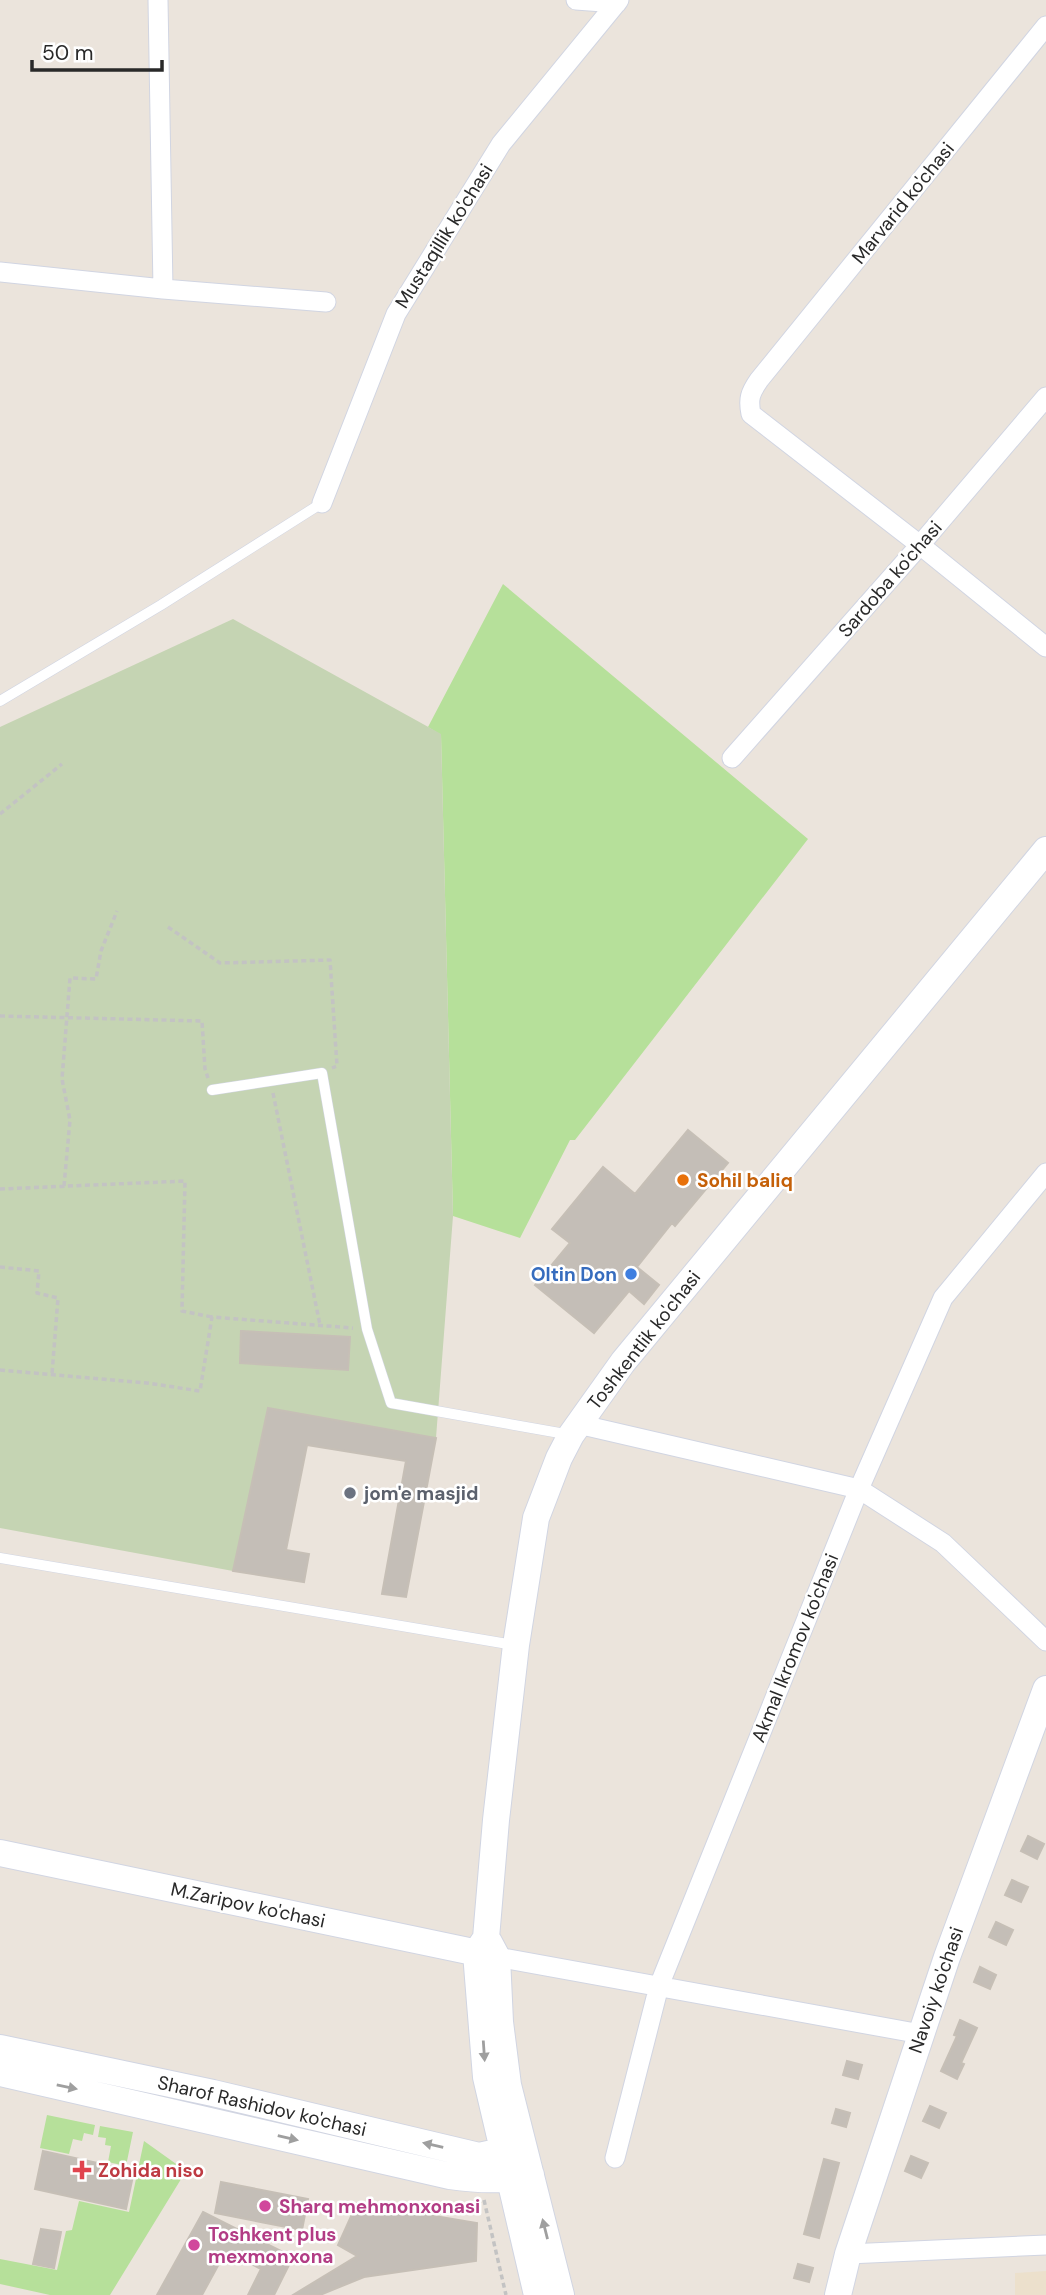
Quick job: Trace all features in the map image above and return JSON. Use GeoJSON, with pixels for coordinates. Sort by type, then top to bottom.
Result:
{"type":"FeatureCollection","features":[{"type":"Feature","properties":{"kind":"street"},"geometry":{"type":"LineString","coordinates":[[158,0],[163,289]]}},
{"type":"Feature","properties":{"kind":"street"},"geometry":{"type":"LineString","coordinates":[[576,0],[618,1]]}},
{"type":"Feature","properties":{"kind":"street","name":"Mustaqillik ko'chasi"},"geometry":{"type":"LineString","coordinates":[[323,503],[396,314],[501,144],[618,1]]}},
{"type":"Feature","properties":{"kind":"street","name":"Marvarid ko'chasi"},"geometry":{"type":"LineString","coordinates":[[920,545],[751,414],[750,394],[1046,26]]}},
{"type":"Feature","properties":{"kind":"street"},"geometry":{"type":"LineString","coordinates":[[0,272],[326,302]]}},
{"type":"Feature","properties":{"kind":"street","name":"Sardoba ko'chasi"},"geometry":{"type":"LineString","coordinates":[[732,758],[1046,397]]}},
{"type":"Feature","properties":{"kind":"street"},"geometry":{"type":"LineString","coordinates":[[920,545],[1046,647]]}},
{"type":"Feature","properties":{"kind":"street","name":"Toshkentlik ko'chasi"},"geometry":{"type":"LineString","coordinates":[[503,2168],[508,2085],[500,2022],[486,1949],[496,1820],[516,1645],[536,1518],[559,1458],[574,1429],[623,1362],[1046,850]]}},
{"type":"Feature","properties":{"kind":"street","name":"Akmal Ikromov ko'chasi"},"geometry":{"type":"LineString","coordinates":[[615,2158],[659,1986],[859,1489],[943,1298],[1046,1173]]}},
{"type":"Feature","properties":{"kind":"street"},"geometry":{"type":"LineString","coordinates":[[574,1429],[859,1489],[943,1543],[1046,1642]]}},
{"type":"Feature","properties":{"kind":"street","name":"Navoiy ko'chasi"},"geometry":{"type":"LineString","coordinates":[[838,2295],[848,2253],[947,1956],[1046,1689]]}},
{"type":"Feature","properties":{"kind":"street","name":"M.Zaripov ko'chasi"},"geometry":{"type":"LineString","coordinates":[[0,1853],[486,1949]]}},
{"type":"Feature","properties":{"kind":"street"},"geometry":{"type":"LineString","coordinates":[[486,1949],[659,1986],[921,2034]]}},
{"type":"Feature","properties":{"kind":"street","name":"Sharof Rashidov ko'chasi"},"geometry":{"type":"LineString","coordinates":[[0,2048],[213,2093],[479,2156],[503,2168]]}},
{"type":"Feature","properties":{"kind":"street"},"geometry":{"type":"LineString","coordinates":[[0,2073],[450,2176],[503,2168]]}},
{"type":"Feature","properties":{"kind":"street"},"geometry":{"type":"LineString","coordinates":[[503,2168],[537,2295]]}},
{"type":"Feature","properties":{"kind":"street"},"geometry":{"type":"LineString","coordinates":[[503,2168],[561,2295]]}},
{"type":"Feature","properties":{"kind":"street"},"geometry":{"type":"LineString","coordinates":[[848,2253],[1046,2245]]}},
{"type":"Feature","properties":{"kind":"lane"},"geometry":{"type":"LineString","coordinates":[[0,701],[161,605],[323,503]]}},
{"type":"Feature","properties":{"kind":"lane"},"geometry":{"type":"LineString","coordinates":[[212,1090],[322,1073],[367,1329],[391,1403],[574,1429]]}},
{"type":"Feature","properties":{"kind":"lane"},"geometry":{"type":"LineString","coordinates":[[0,1558],[516,1645]]}},
{"type":"Feature","properties":{"kind":"path"},"geometry":{"type":"LineString","coordinates":[[0,814],[62,764]]}},
{"type":"Feature","properties":{"kind":"path"},"geometry":{"type":"LineString","coordinates":[[64,1186],[70,1120],[62,1079],[70,978],[96,979],[101,951],[117,911]]}},
{"type":"Feature","properties":{"kind":"path"},"geometry":{"type":"LineString","coordinates":[[168,927],[220,963],[330,960],[337,1066],[322,1073]]}},
{"type":"Feature","properties":{"kind":"path"},"geometry":{"type":"LineString","coordinates":[[0,1016],[202,1021],[205,1069],[212,1090]]}},
{"type":"Feature","properties":{"kind":"path"},"geometry":{"type":"LineString","coordinates":[[271,1080],[320,1326]]}},
{"type":"Feature","properties":{"kind":"path"},"geometry":{"type":"LineString","coordinates":[[0,1189],[185,1181],[182,1311],[212,1317],[367,1329]]}},
{"type":"Feature","properties":{"kind":"path"},"geometry":{"type":"LineString","coordinates":[[0,1267],[38,1271],[37,1293],[58,1298],[52,1374]]}},
{"type":"Feature","properties":{"kind":"path"},"geometry":{"type":"LineString","coordinates":[[0,1370],[147,1382],[200,1391],[212,1317]]}},
{"type":"Feature","properties":{"kind":"path"},"geometry":{"type":"LineString","coordinates":[[503,2168],[485,2209],[506,2295]]}},
{"type":"Feature","properties":{"kind":"shaded area"},"geometry":{"type":"Polygon","coordinates":[[[1046,2271],[1046,2295],[1015,2295],[1015,2273],[1046,2271]]]}},
{"type":"Feature","properties":{"kind":"green space"},"geometry":{"type":"Polygon","coordinates":[[[503,584],[808,839],[575,1140],[570,1140],[520,1238],[453,1216],[441,735],[428,727],[503,584]]]}},
{"type":"Feature","properties":{"kind":"green space"},"geometry":{"type":"Polygon","coordinates":[[[233,619],[441,734],[453,1216],[436,1438],[268,1408],[233,1571],[0,1528],[0,727],[233,619]]]}},
{"type":"Feature","properties":{"kind":"green space"},"geometry":{"type":"Polygon","coordinates":[[[47,2115],[95,2125],[93,2135],[84,2133],[82,2141],[73,2139],[69,2154],[40,2148],[47,2115]]]}},
{"type":"Feature","properties":{"kind":"green space"},"geometry":{"type":"Polygon","coordinates":[[[100,2126],[133,2132],[126,2166],[108,2162],[111,2146],[105,2145],[106,2138],[98,2137],[100,2126]]]}},
{"type":"Feature","properties":{"kind":"green space"},"geometry":{"type":"Polygon","coordinates":[[[144,2141],[186,2171],[110,2295],[50,2295],[0,2284],[0,2259],[57,2270],[66,2231],[72,2230],[79,2201],[129,2212],[144,2141]]]}},
{"type":"Feature","properties":{"kind":"building"},"geometry":{"type":"Polygon","coordinates":[[[688,1130],[728,1163],[675,1226],[672,1223],[637,1267],[659,1285],[644,1304],[629,1291],[594,1333],[535,1285],[570,1243],[552,1229],[603,1167],[635,1194],[688,1130]]]}},
{"type":"Feature","properties":{"kind":"building"},"geometry":{"type":"Polygon","coordinates":[[[241,1331],[350,1337],[348,1370],[240,1363],[241,1331]]]}},
{"type":"Feature","properties":{"kind":"building"},"geometry":{"type":"Polygon","coordinates":[[[268,1408],[436,1438],[406,1597],[382,1594],[406,1461],[307,1445],[286,1550],[309,1554],[304,1582],[233,1571],[268,1408]]]}},
{"type":"Feature","properties":{"kind":"building"},"geometry":{"type":"Polygon","coordinates":[[[1028,1836],[1044,1844],[1037,1859],[1021,1851],[1028,1836]]]}},
{"type":"Feature","properties":{"kind":"building"},"geometry":{"type":"Polygon","coordinates":[[[1012,1880],[1028,1887],[1021,1902],[1005,1895],[1012,1880]]]}},
{"type":"Feature","properties":{"kind":"building"},"geometry":{"type":"Polygon","coordinates":[[[996,1922],[1013,1930],[1006,1945],[989,1937],[996,1922]]]}},
{"type":"Feature","properties":{"kind":"building"},"geometry":{"type":"Polygon","coordinates":[[[980,1967],[996,1975],[990,1989],[974,1982],[980,1967]]]}},
{"type":"Feature","properties":{"kind":"building"},"geometry":{"type":"Polygon","coordinates":[[[960,2020],[977,2028],[961,2063],[964,2064],[957,2079],[941,2071],[957,2036],[954,2035],[960,2020]]]}},
{"type":"Feature","properties":{"kind":"building"},"geometry":{"type":"Polygon","coordinates":[[[847,2061],[862,2065],[858,2079],[843,2075],[847,2061]]]}},
{"type":"Feature","properties":{"kind":"building"},"geometry":{"type":"Polygon","coordinates":[[[930,2106],[946,2113],[939,2128],[923,2121],[930,2106]]]}},
{"type":"Feature","properties":{"kind":"building"},"geometry":{"type":"Polygon","coordinates":[[[836,2109],[850,2113],[846,2127],[832,2123],[836,2109]]]}},
{"type":"Feature","properties":{"kind":"building"},"geometry":{"type":"Polygon","coordinates":[[[43,2151],[134,2171],[126,2209],[35,2189],[43,2151]]]}},
{"type":"Feature","properties":{"kind":"building"},"geometry":{"type":"Polygon","coordinates":[[[911,2156],[928,2163],[921,2178],[905,2171],[911,2156]]]}},
{"type":"Feature","properties":{"kind":"building"},"geometry":{"type":"Polygon","coordinates":[[[824,2159],[839,2163],[819,2238],[804,2234],[824,2159]]]}},
{"type":"Feature","properties":{"kind":"building"},"geometry":{"type":"Polygon","coordinates":[[[221,2182],[308,2199],[302,2230],[215,2213],[221,2182]]]}},
{"type":"Feature","properties":{"kind":"building"},"geometry":{"type":"Polygon","coordinates":[[[357,2203],[477,2223],[476,2261],[364,2277],[320,2295],[293,2295],[357,2256],[338,2245],[357,2203]]]}},
{"type":"Feature","properties":{"kind":"building"},"geometry":{"type":"Polygon","coordinates":[[[203,2212],[293,2257],[274,2295],[248,2295],[261,2269],[226,2251],[202,2295],[157,2295],[203,2212]]]}},
{"type":"Feature","properties":{"kind":"building"},"geometry":{"type":"Polygon","coordinates":[[[41,2229],[61,2232],[54,2268],[33,2264],[41,2229]]]}},
{"type":"Feature","properties":{"kind":"building"},"geometry":{"type":"Polygon","coordinates":[[[798,2264],[813,2268],[809,2282],[794,2278],[798,2264]]]}},
{"type":"Feature","properties":{"kind":"place","name":"Sohil baliq"},"geometry":{"type":"Point","coordinates":[683,1180]}},
{"type":"Feature","properties":{"kind":"place","name":"Oltin Don"},"geometry":{"type":"Point","coordinates":[631,1274]}},
{"type":"Feature","properties":{"kind":"place","name":"jom'e masjid"},"geometry":{"type":"Point","coordinates":[350,1493]}},
{"type":"Feature","properties":{"kind":"place","name":"Zohida niso"},"geometry":{"type":"Point","coordinates":[82,2170]}},
{"type":"Feature","properties":{"kind":"place","name":"Sharq mehmonxonasi"},"geometry":{"type":"Point","coordinates":[265,2206]}},
{"type":"Feature","properties":{"kind":"place","name":"Toshkent plus mexmonxona"},"geometry":{"type":"Point","coordinates":[194,2245]}}]}
